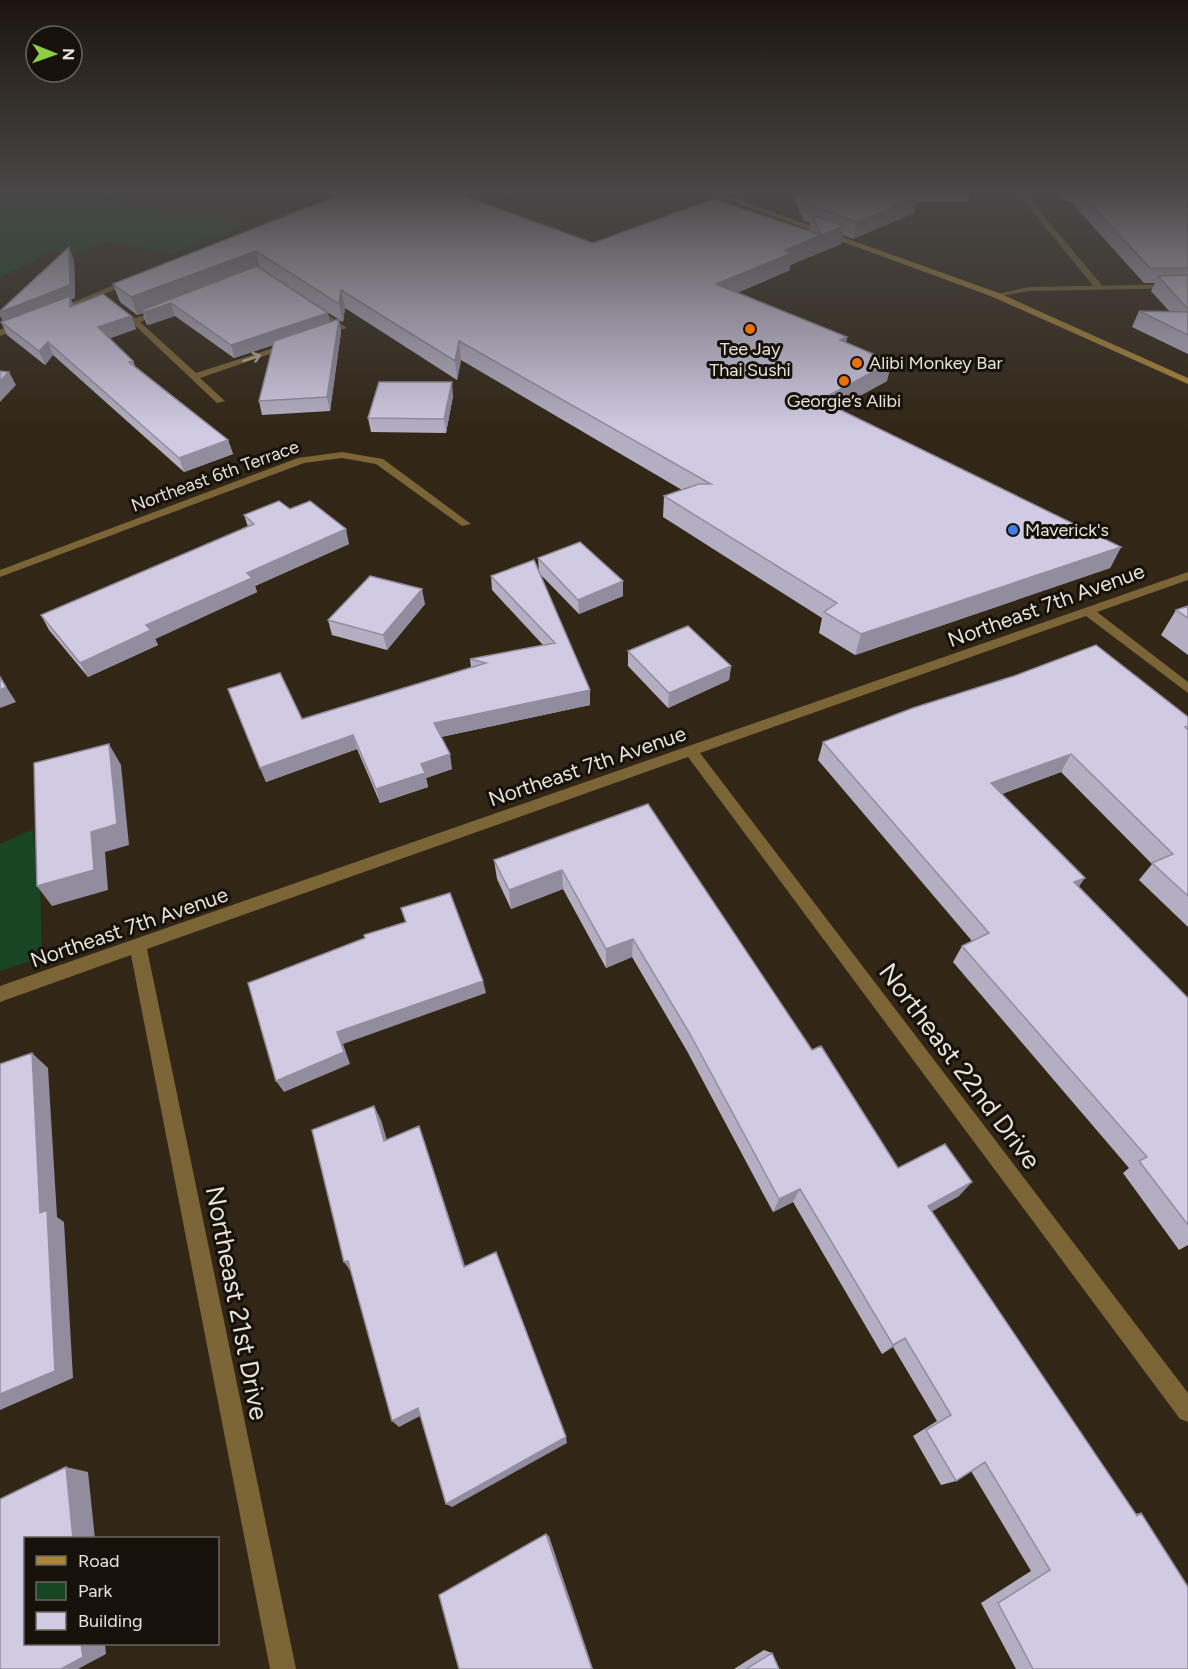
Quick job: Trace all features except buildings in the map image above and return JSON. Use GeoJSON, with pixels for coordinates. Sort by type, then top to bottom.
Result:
{"type":"FeatureCollection","features":[{"type":"Feature","properties":{"kind":"main road"},"geometry":{"type":"LineString","coordinates":[[935,273],[996,295],[1188,381]]}},
{"type":"Feature","properties":{"kind":"street"},"geometry":{"type":"LineString","coordinates":[[1087,273],[1098,286]]}},
{"type":"Feature","properties":{"kind":"street"},"geometry":{"type":"LineString","coordinates":[[44,315],[148,274]]}},
{"type":"Feature","properties":{"kind":"street"},"geometry":{"type":"LineString","coordinates":[[996,295],[1029,289],[1188,285]]}},
{"type":"Feature","properties":{"kind":"street"},"geometry":{"type":"LineString","coordinates":[[99,294],[108,300]]}},
{"type":"Feature","properties":{"kind":"street"},"geometry":{"type":"LineString","coordinates":[[307,303],[344,328],[332,331]]}},
{"type":"Feature","properties":{"kind":"street"},"geometry":{"type":"LineString","coordinates":[[117,307],[136,321],[197,376],[220,400]]}},
{"type":"Feature","properties":{"kind":"street"},"geometry":{"type":"LineString","coordinates":[[136,321],[167,309]]}},
{"type":"Feature","properties":{"kind":"street"},"geometry":{"type":"LineString","coordinates":[[0,333],[33,320]]}},
{"type":"Feature","properties":{"kind":"street"},"geometry":{"type":"LineString","coordinates":[[197,376],[298,343]]}},
{"type":"Feature","properties":{"kind":"street","name":"Northeast 6th Terrace"},"geometry":{"type":"LineString","coordinates":[[0,574],[302,460],[342,456],[379,461],[466,524]]}},
{"type":"Feature","properties":{"kind":"street","name":"Northeast 7th Avenue"},"geometry":{"type":"LineString","coordinates":[[0,994],[1188,576]]}},
{"type":"Feature","properties":{"kind":"street"},"geometry":{"type":"LineString","coordinates":[[1089,612],[1188,689]]}},
{"type":"Feature","properties":{"kind":"street","name":"Northeast 22nd Drive"},"geometry":{"type":"LineString","coordinates":[[692,752],[1188,1411]]}},
{"type":"Feature","properties":{"kind":"street","name":"Northeast 21st Drive"},"geometry":{"type":"LineString","coordinates":[[138,947],[283,1669]]}},
{"type":"Feature","properties":{"kind":"green space"},"geometry":{"type":"Polygon","coordinates":[[[33,829],[40,884],[42,957],[0,971],[0,844],[33,829]]]}},
{"type":"Feature","properties":{"kind":"place","name":"Tee Jay Thai Sushi"},"geometry":{"type":"Point","coordinates":[750,329]}},
{"type":"Feature","properties":{"kind":"place","name":"Alibi Monkey Bar"},"geometry":{"type":"Point","coordinates":[857,363]}},
{"type":"Feature","properties":{"kind":"place","name":"Georgie’s Alibi"},"geometry":{"type":"Point","coordinates":[844,381]}},
{"type":"Feature","properties":{"kind":"place","name":"Maverick's"},"geometry":{"type":"Point","coordinates":[1013,530]}}]}
